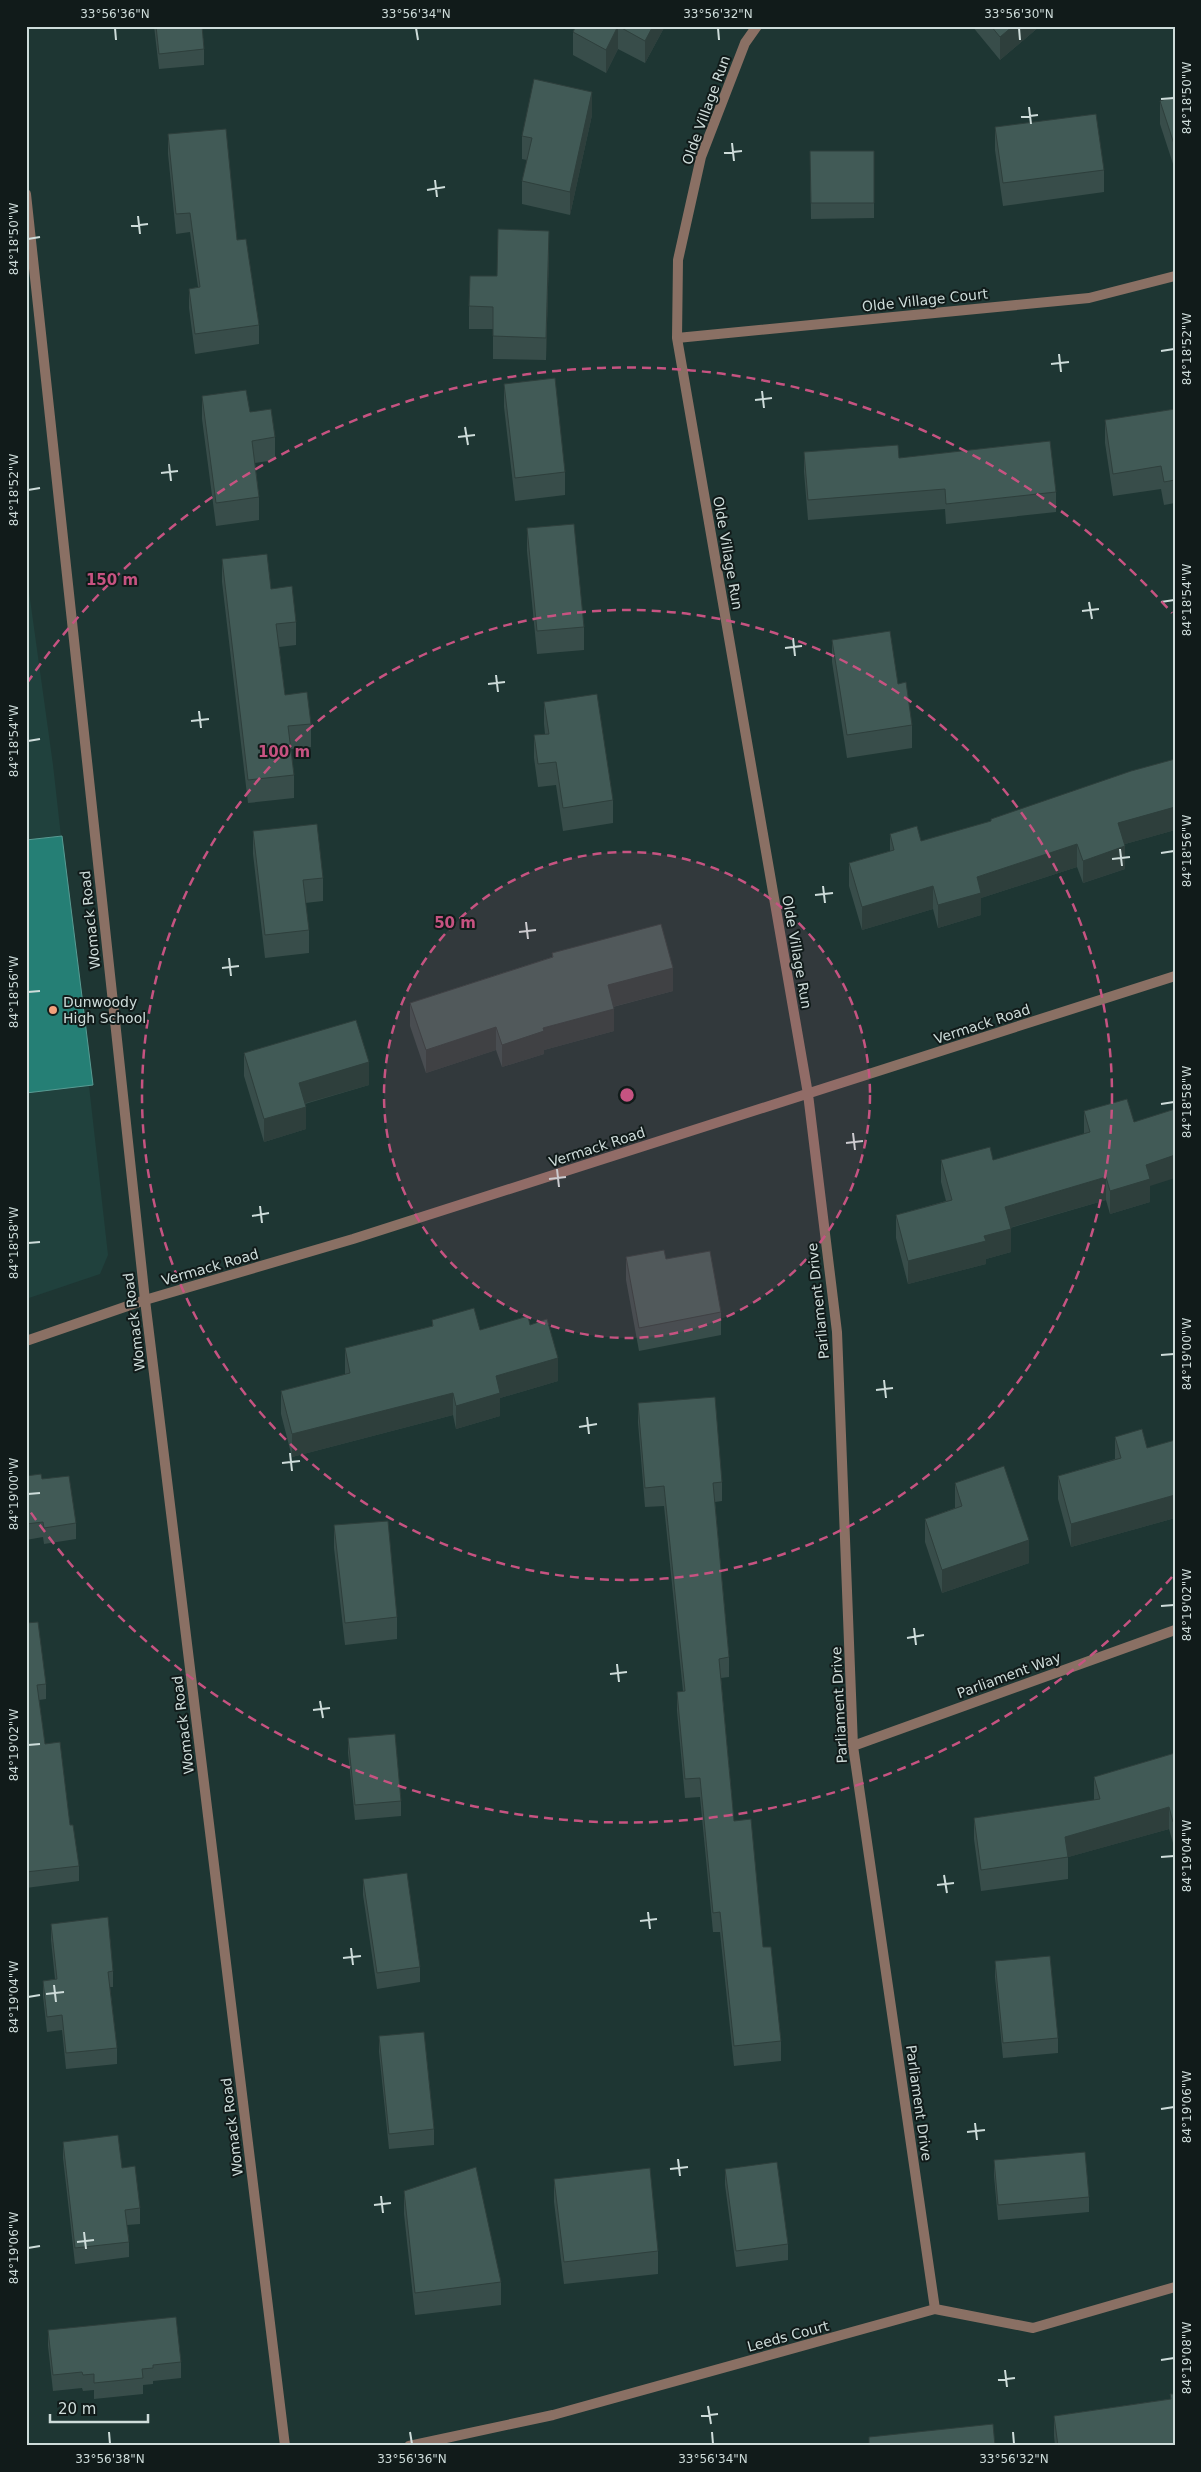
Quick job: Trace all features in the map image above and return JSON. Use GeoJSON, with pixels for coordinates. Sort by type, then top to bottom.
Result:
{"type":"FeatureCollection","features":[{"type":"Feature","properties":{"kind":"street","name":"Olde Village Run"},"geometry":{"type":"LineString","coordinates":[[757,26],[745,43],[700,157],[678,260],[677,338],[808,1094]]}},
{"type":"Feature","properties":{"kind":"street","name":"Womack Road"},"geometry":{"type":"LineString","coordinates":[[26,194],[145,1300],[285,2446]]}},
{"type":"Feature","properties":{"kind":"street","name":"Olde Village Court"},"geometry":{"type":"LineString","coordinates":[[677,338],[1089,298],[1175,276]]}},
{"type":"Feature","properties":{"kind":"street","name":"Vermack Road"},"geometry":{"type":"LineString","coordinates":[[26,1341],[145,1300],[353,1239],[1175,976]]}},
{"type":"Feature","properties":{"kind":"street","name":"Parliament Drive"},"geometry":{"type":"LineString","coordinates":[[808,1094],[837,1332],[853,1746],[935,2309]]}},
{"type":"Feature","properties":{"kind":"street","name":"Parliament Way"},"geometry":{"type":"LineString","coordinates":[[853,1746],[1175,1630]]}},
{"type":"Feature","properties":{"kind":"street","name":"Leeds Court"},"geometry":{"type":"LineString","coordinates":[[409,2446],[553,2415],[935,2309],[1033,2328],[1175,2288]]}},
{"type":"Feature","properties":{"kind":"shaded area","name":"Dunwoody High School"},"geometry":{"type":"Polygon","coordinates":[[[26,570],[53,765],[108,1255],[100,1274],[26,1299],[26,570]]]}},
{"type":"Feature","properties":{"kind":"shaded area"},"geometry":{"type":"Polygon","coordinates":[[[62,836],[93,1085],[26,1093],[26,840],[62,836]]]}},
{"type":"Feature","properties":{"kind":"building"},"geometry":{"type":"Polygon","coordinates":[[[156,26],[202,26],[204,49],[159,54],[156,26]]]}},
{"type":"Feature","properties":{"kind":"building"},"geometry":{"type":"Polygon","coordinates":[[[576,26],[618,26],[606,50],[573,32],[576,26]]]}},
{"type":"Feature","properties":{"kind":"building"},"geometry":{"type":"Polygon","coordinates":[[[618,26],[653,26],[645,41],[618,26]]]}},
{"type":"Feature","properties":{"kind":"building"},"geometry":{"type":"Polygon","coordinates":[[[991,26],[1013,26],[1000,37],[991,26]]]}},
{"type":"Feature","properties":{"kind":"building"},"geometry":{"type":"Polygon","coordinates":[[[534,79],[592,92],[570,192],[522,181],[532,138],[522,136],[534,79]]]}},
{"type":"Feature","properties":{"kind":"building"},"geometry":{"type":"Polygon","coordinates":[[[1175,96],[1175,147],[1160,101],[1175,96]]]}},
{"type":"Feature","properties":{"kind":"building"},"geometry":{"type":"Polygon","coordinates":[[[1096,114],[1104,170],[1003,183],[995,127],[1096,114]]]}},
{"type":"Feature","properties":{"kind":"building"},"geometry":{"type":"Polygon","coordinates":[[[226,129],[237,240],[246,239],[259,325],[195,334],[189,289],[200,287],[190,213],[176,214],[168,134],[226,129]]]}},
{"type":"Feature","properties":{"kind":"building"},"geometry":{"type":"Polygon","coordinates":[[[810,151],[874,151],[874,203],[811,203],[810,151]]]}},
{"type":"Feature","properties":{"kind":"building"},"geometry":{"type":"Polygon","coordinates":[[[498,229],[549,231],[546,338],[493,336],[493,307],[469,306],[470,276],[497,276],[498,229]]]}},
{"type":"Feature","properties":{"kind":"building"},"geometry":{"type":"Polygon","coordinates":[[[555,378],[565,472],[515,478],[504,384],[555,378]]]}},
{"type":"Feature","properties":{"kind":"building"},"geometry":{"type":"Polygon","coordinates":[[[246,390],[250,412],[271,409],[275,437],[252,441],[259,497],[216,503],[202,396],[246,390]]]}},
{"type":"Feature","properties":{"kind":"building"},"geometry":{"type":"Polygon","coordinates":[[[1175,409],[1175,480],[1164,482],[1161,466],[1113,474],[1105,420],[1175,409]]]}},
{"type":"Feature","properties":{"kind":"building"},"geometry":{"type":"Polygon","coordinates":[[[1050,441],[1056,492],[946,504],[945,489],[808,500],[804,452],[898,445],[899,458],[1050,441]]]}},
{"type":"Feature","properties":{"kind":"building"},"geometry":{"type":"Polygon","coordinates":[[[574,524],[584,627],[537,631],[527,528],[574,524]]]}},
{"type":"Feature","properties":{"kind":"building"},"geometry":{"type":"Polygon","coordinates":[[[267,554],[271,589],[292,586],[296,622],[276,624],[285,695],[307,692],[311,724],[288,726],[294,775],[248,780],[222,559],[267,554]]]}},
{"type":"Feature","properties":{"kind":"building"},"geometry":{"type":"Polygon","coordinates":[[[890,631],[898,684],[906,682],[912,725],[847,735],[832,640],[890,631]]]}},
{"type":"Feature","properties":{"kind":"building"},"geometry":{"type":"Polygon","coordinates":[[[597,694],[613,800],[563,808],[556,762],[538,764],[534,735],[549,734],[544,702],[597,694]]]}},
{"type":"Feature","properties":{"kind":"building"},"geometry":{"type":"Polygon","coordinates":[[[1175,759],[1175,807],[1118,823],[1125,846],[1083,861],[1077,844],[977,877],[981,893],[938,905],[933,886],[862,907],[849,863],[894,850],[890,834],[917,826],[921,841],[991,821],[991,819],[1131,771],[1175,759]]]}},
{"type":"Feature","properties":{"kind":"building"},"geometry":{"type":"Polygon","coordinates":[[[317,824],[323,878],[303,880],[309,930],[265,935],[253,831],[317,824]]]}},
{"type":"Feature","properties":{"kind":"building"},"geometry":{"type":"Polygon","coordinates":[[[661,924],[673,968],[608,985],[614,1009],[543,1028],[544,1031],[502,1045],[496,1027],[426,1050],[410,1003],[553,957],[552,953],[661,924]]]}},
{"type":"Feature","properties":{"kind":"building"},"geometry":{"type":"Polygon","coordinates":[[[356,1020],[369,1062],[299,1083],[306,1107],[264,1119],[244,1053],[356,1020]]]}},
{"type":"Feature","properties":{"kind":"building"},"geometry":{"type":"Polygon","coordinates":[[[1127,1099],[1134,1122],[1175,1109],[1175,1155],[1146,1165],[1150,1179],[1110,1191],[1106,1177],[1005,1207],[1011,1229],[984,1236],[986,1241],[908,1261],[896,1215],[952,1200],[941,1160],[990,1147],[993,1160],[1090,1132],[1084,1111],[1127,1099]]]}},
{"type":"Feature","properties":{"kind":"building"},"geometry":{"type":"Polygon","coordinates":[[[664,1250],[666,1259],[710,1251],[721,1312],[639,1328],[626,1257],[664,1250]]]}},
{"type":"Feature","properties":{"kind":"building"},"geometry":{"type":"Polygon","coordinates":[[[474,1308],[480,1330],[528,1316],[530,1325],[547,1319],[558,1358],[496,1376],[500,1393],[456,1406],[453,1393],[292,1434],[281,1391],[350,1373],[345,1348],[433,1326],[432,1320],[474,1308]]]}},
{"type":"Feature","properties":{"kind":"building"},"geometry":{"type":"Polygon","coordinates":[[[715,1397],[722,1482],[713,1483],[729,1657],[719,1659],[734,1821],[751,1819],[763,1947],[771,1947],[781,2041],[734,2046],[720,1912],[713,1913],[700,1778],[685,1779],[677,1692],[685,1691],[664,1486],[645,1488],[638,1403],[715,1397]]]}},
{"type":"Feature","properties":{"kind":"building"},"geometry":{"type":"Polygon","coordinates":[[[1142,1429],[1147,1448],[1175,1440],[1175,1495],[1071,1524],[1058,1476],[1121,1458],[1115,1437],[1142,1429]]]}},
{"type":"Feature","properties":{"kind":"building"},"geometry":{"type":"Polygon","coordinates":[[[1004,1466],[1029,1540],[942,1570],[925,1519],[962,1506],[955,1483],[1004,1466]]]}},
{"type":"Feature","properties":{"kind":"building"},"geometry":{"type":"Polygon","coordinates":[[[41,1474],[42,1479],[69,1476],[76,1523],[44,1528],[43,1522],[26,1524],[26,1476],[41,1474]]]}},
{"type":"Feature","properties":{"kind":"building"},"geometry":{"type":"Polygon","coordinates":[[[388,1521],[397,1617],[345,1623],[334,1525],[388,1521]]]}},
{"type":"Feature","properties":{"kind":"building"},"geometry":{"type":"Polygon","coordinates":[[[38,1622],[46,1684],[37,1685],[45,1744],[60,1742],[70,1825],[73,1825],[79,1866],[26,1872],[26,1623],[38,1622]]]}},
{"type":"Feature","properties":{"kind":"building"},"geometry":{"type":"Polygon","coordinates":[[[395,1734],[401,1801],[355,1805],[348,1738],[395,1734]]]}},
{"type":"Feature","properties":{"kind":"building"},"geometry":{"type":"Polygon","coordinates":[[[1175,1753],[1175,1821],[1173,1822],[1169,1807],[1065,1837],[1068,1857],[981,1870],[974,1818],[1100,1799],[1094,1777],[1175,1753]]]}},
{"type":"Feature","properties":{"kind":"building"},"geometry":{"type":"Polygon","coordinates":[[[407,1873],[420,1967],[377,1973],[363,1879],[407,1873]]]}},
{"type":"Feature","properties":{"kind":"building"},"geometry":{"type":"Polygon","coordinates":[[[108,1917],[113,1971],[108,1972],[117,2048],[66,2053],[62,2015],[47,2017],[43,1981],[57,1979],[51,1924],[108,1917]]]}},
{"type":"Feature","properties":{"kind":"building"},"geometry":{"type":"Polygon","coordinates":[[[1050,1956],[1058,2038],[1003,2043],[995,1961],[1050,1956]]]}},
{"type":"Feature","properties":{"kind":"building"},"geometry":{"type":"Polygon","coordinates":[[[424,2032],[434,2129],[389,2134],[379,2036],[424,2032]]]}},
{"type":"Feature","properties":{"kind":"building"},"geometry":{"type":"Polygon","coordinates":[[[118,2135],[122,2168],[135,2166],[140,2208],[125,2210],[129,2242],[75,2248],[63,2142],[118,2135]]]}},
{"type":"Feature","properties":{"kind":"building"},"geometry":{"type":"Polygon","coordinates":[[[1085,2152],[1089,2197],[998,2205],[994,2160],[1085,2152]]]}},
{"type":"Feature","properties":{"kind":"building"},"geometry":{"type":"Polygon","coordinates":[[[777,2162],[788,2244],[736,2251],[725,2169],[777,2162]]]}},
{"type":"Feature","properties":{"kind":"building"},"geometry":{"type":"Polygon","coordinates":[[[476,2167],[501,2282],[415,2293],[404,2191],[476,2167]]]}},
{"type":"Feature","properties":{"kind":"building"},"geometry":{"type":"Polygon","coordinates":[[[650,2168],[658,2251],[564,2262],[554,2179],[650,2168]]]}},
{"type":"Feature","properties":{"kind":"building"},"geometry":{"type":"Polygon","coordinates":[[[176,2317],[181,2362],[153,2365],[153,2368],[142,2369],[143,2378],[94,2383],[94,2374],[83,2375],[82,2372],[53,2375],[48,2330],[176,2317]]]}},
{"type":"Feature","properties":{"kind":"building"},"geometry":{"type":"Polygon","coordinates":[[[1170,2394],[1175,2394],[1175,2446],[1058,2446],[1054,2416],[1171,2399],[1170,2394]]]}},
{"type":"Feature","properties":{"kind":"building"},"geometry":{"type":"Polygon","coordinates":[[[993,2424],[995,2446],[864,2446],[869,2444],[869,2437],[993,2424]]]}},
{"type":"Feature","properties":{"kind":"place","name":"Dunwoody High School"},"geometry":{"type":"Point","coordinates":[53,1010]}}]}
